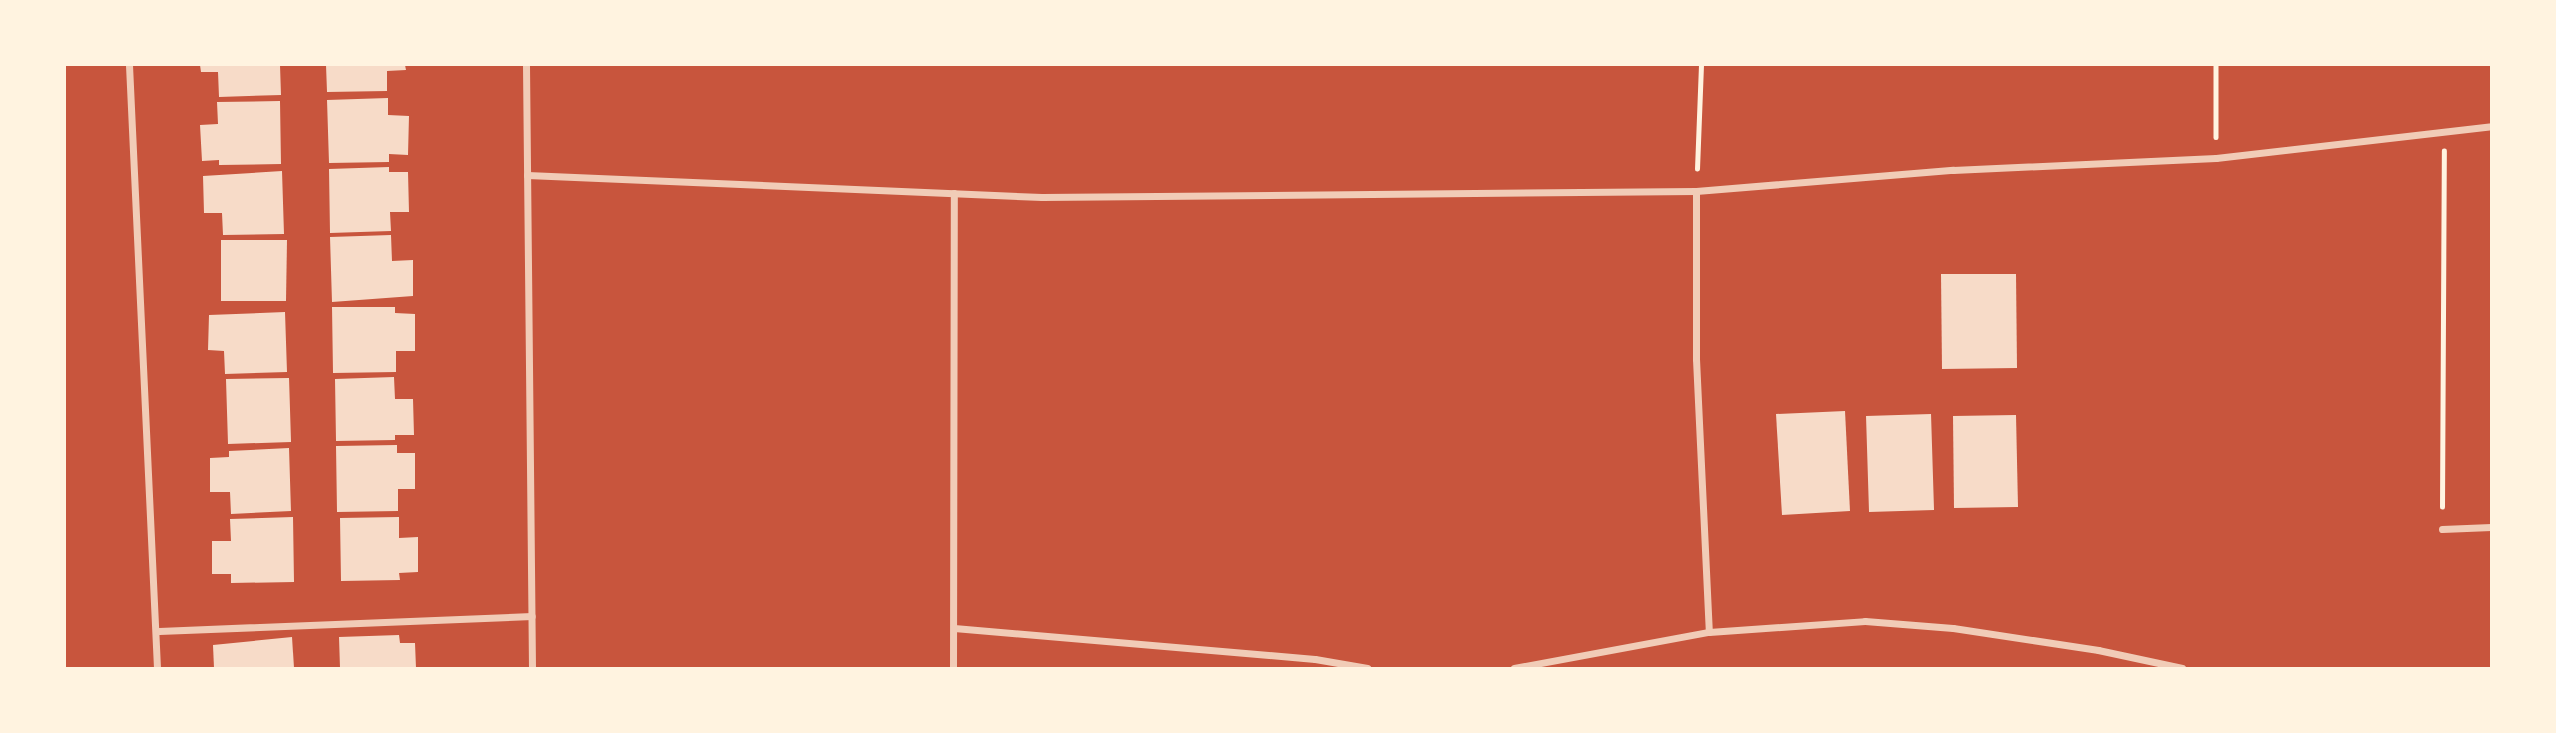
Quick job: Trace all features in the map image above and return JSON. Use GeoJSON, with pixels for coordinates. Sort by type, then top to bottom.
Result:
{"type":"FeatureCollection","features":[{"type":"Feature","properties":{"kind":"street"},"geometry":{"type":"LineString","coordinates":[[129,65],[159,631],[157,668]]}},
{"type":"Feature","properties":{"kind":"street"},"geometry":{"type":"LineString","coordinates":[[526,65],[532,668]]}},
{"type":"Feature","properties":{"kind":"street"},"geometry":{"type":"LineString","coordinates":[[527,175],[954,193],[1221,198],[1696,191],[1953,170],[2216,158],[2491,126]]}},
{"type":"Feature","properties":{"kind":"street"},"geometry":{"type":"LineString","coordinates":[[1696,191],[1696,359],[1709,632]]}},
{"type":"Feature","properties":{"kind":"street"},"geometry":{"type":"LineString","coordinates":[[953,668],[954,193]]}},
{"type":"Feature","properties":{"kind":"street"},"geometry":{"type":"LineString","coordinates":[[2442,528],[2491,527]]}},
{"type":"Feature","properties":{"kind":"street"},"geometry":{"type":"LineString","coordinates":[[159,631],[532,616]]}},
{"type":"Feature","properties":{"kind":"street"},"geometry":{"type":"LineString","coordinates":[[1514,668],[1709,632],[1891,623],[2098,650],[2182,668]]}},
{"type":"Feature","properties":{"kind":"street"},"geometry":{"type":"LineString","coordinates":[[954,628],[1315,659],[1367,668]]}},
{"type":"Feature","properties":{"kind":"street"},"geometry":{"type":"LineString","coordinates":[[1315,659],[1315,668]]}},
{"type":"Feature","properties":{"kind":"path"},"geometry":{"type":"LineString","coordinates":[[1696,191],[1702,65]]}},
{"type":"Feature","properties":{"kind":"path"},"geometry":{"type":"LineString","coordinates":[[2216,65],[2216,158]]}},
{"type":"Feature","properties":{"kind":"path"},"geometry":{"type":"LineString","coordinates":[[2442,528],[2444,131]]}},
{"type":"Feature","properties":{"kind":"building"},"geometry":{"type":"Polygon","coordinates":[[[200,65],[280,65],[281,95],[219,97],[218,72],[201,72],[200,65]]]}},
{"type":"Feature","properties":{"kind":"building"},"geometry":{"type":"Polygon","coordinates":[[[326,65],[405,65],[406,70],[387,71],[387,91],[327,92],[326,65]]]}},
{"type":"Feature","properties":{"kind":"building"},"geometry":{"type":"Polygon","coordinates":[[[388,98],[388,115],[409,116],[408,155],[389,154],[389,162],[329,163],[327,100],[388,98]]]}},
{"type":"Feature","properties":{"kind":"building"},"geometry":{"type":"Polygon","coordinates":[[[280,101],[281,164],[219,165],[219,160],[202,161],[200,125],[218,124],[217,102],[280,101]]]}},
{"type":"Feature","properties":{"kind":"building"},"geometry":{"type":"Polygon","coordinates":[[[389,167],[389,172],[408,172],[409,212],[390,212],[391,231],[330,233],[329,169],[389,167]]]}},
{"type":"Feature","properties":{"kind":"building"},"geometry":{"type":"Polygon","coordinates":[[[282,171],[284,234],[223,235],[222,213],[204,213],[203,176],[282,171]]]}},
{"type":"Feature","properties":{"kind":"building"},"geometry":{"type":"Polygon","coordinates":[[[391,235],[392,261],[413,260],[413,296],[332,302],[330,237],[391,235]]]}},
{"type":"Feature","properties":{"kind":"building"},"geometry":{"type":"Polygon","coordinates":[[[221,240],[287,240],[286,301],[221,301],[221,240]]]}},
{"type":"Feature","properties":{"kind":"building"},"geometry":{"type":"Polygon","coordinates":[[[1941,274],[2016,274],[2017,368],[1942,369],[1941,274]]]}},
{"type":"Feature","properties":{"kind":"building"},"geometry":{"type":"Polygon","coordinates":[[[332,307],[395,307],[395,313],[415,314],[415,351],[396,351],[396,372],[333,373],[332,307]]]}},
{"type":"Feature","properties":{"kind":"building"},"geometry":{"type":"Polygon","coordinates":[[[285,312],[287,372],[225,374],[224,351],[208,350],[209,315],[285,312]]]}},
{"type":"Feature","properties":{"kind":"building"},"geometry":{"type":"Polygon","coordinates":[[[394,377],[395,399],[413,399],[414,435],[395,435],[395,440],[336,441],[335,379],[394,377]]]}},
{"type":"Feature","properties":{"kind":"building"},"geometry":{"type":"Polygon","coordinates":[[[289,378],[291,442],[228,444],[226,379],[289,378]]]}},
{"type":"Feature","properties":{"kind":"building"},"geometry":{"type":"Polygon","coordinates":[[[1845,411],[1850,511],[1782,515],[1776,414],[1845,411]]]}},
{"type":"Feature","properties":{"kind":"building"},"geometry":{"type":"Polygon","coordinates":[[[1931,414],[1934,510],[1869,512],[1866,416],[1931,414]]]}},
{"type":"Feature","properties":{"kind":"building"},"geometry":{"type":"Polygon","coordinates":[[[2016,415],[2018,507],[1954,508],[1953,416],[2016,415]]]}},
{"type":"Feature","properties":{"kind":"building"},"geometry":{"type":"Polygon","coordinates":[[[397,445],[397,453],[415,453],[415,489],[398,489],[398,511],[337,512],[336,446],[397,445]]]}},
{"type":"Feature","properties":{"kind":"building"},"geometry":{"type":"Polygon","coordinates":[[[289,448],[291,511],[231,514],[230,492],[210,492],[210,458],[229,457],[229,451],[289,448]]]}},
{"type":"Feature","properties":{"kind":"building"},"geometry":{"type":"Polygon","coordinates":[[[293,517],[294,582],[231,583],[231,574],[212,574],[212,541],[231,541],[230,519],[293,517]]]}},
{"type":"Feature","properties":{"kind":"building"},"geometry":{"type":"Polygon","coordinates":[[[399,517],[399,538],[418,537],[418,572],[399,573],[400,580],[341,581],[340,518],[399,517]]]}},
{"type":"Feature","properties":{"kind":"building"},"geometry":{"type":"Polygon","coordinates":[[[399,635],[400,643],[415,643],[416,668],[340,668],[339,637],[399,635]]]}},
{"type":"Feature","properties":{"kind":"building"},"geometry":{"type":"Polygon","coordinates":[[[292,637],[294,668],[214,668],[213,645],[292,637]]]}}]}
